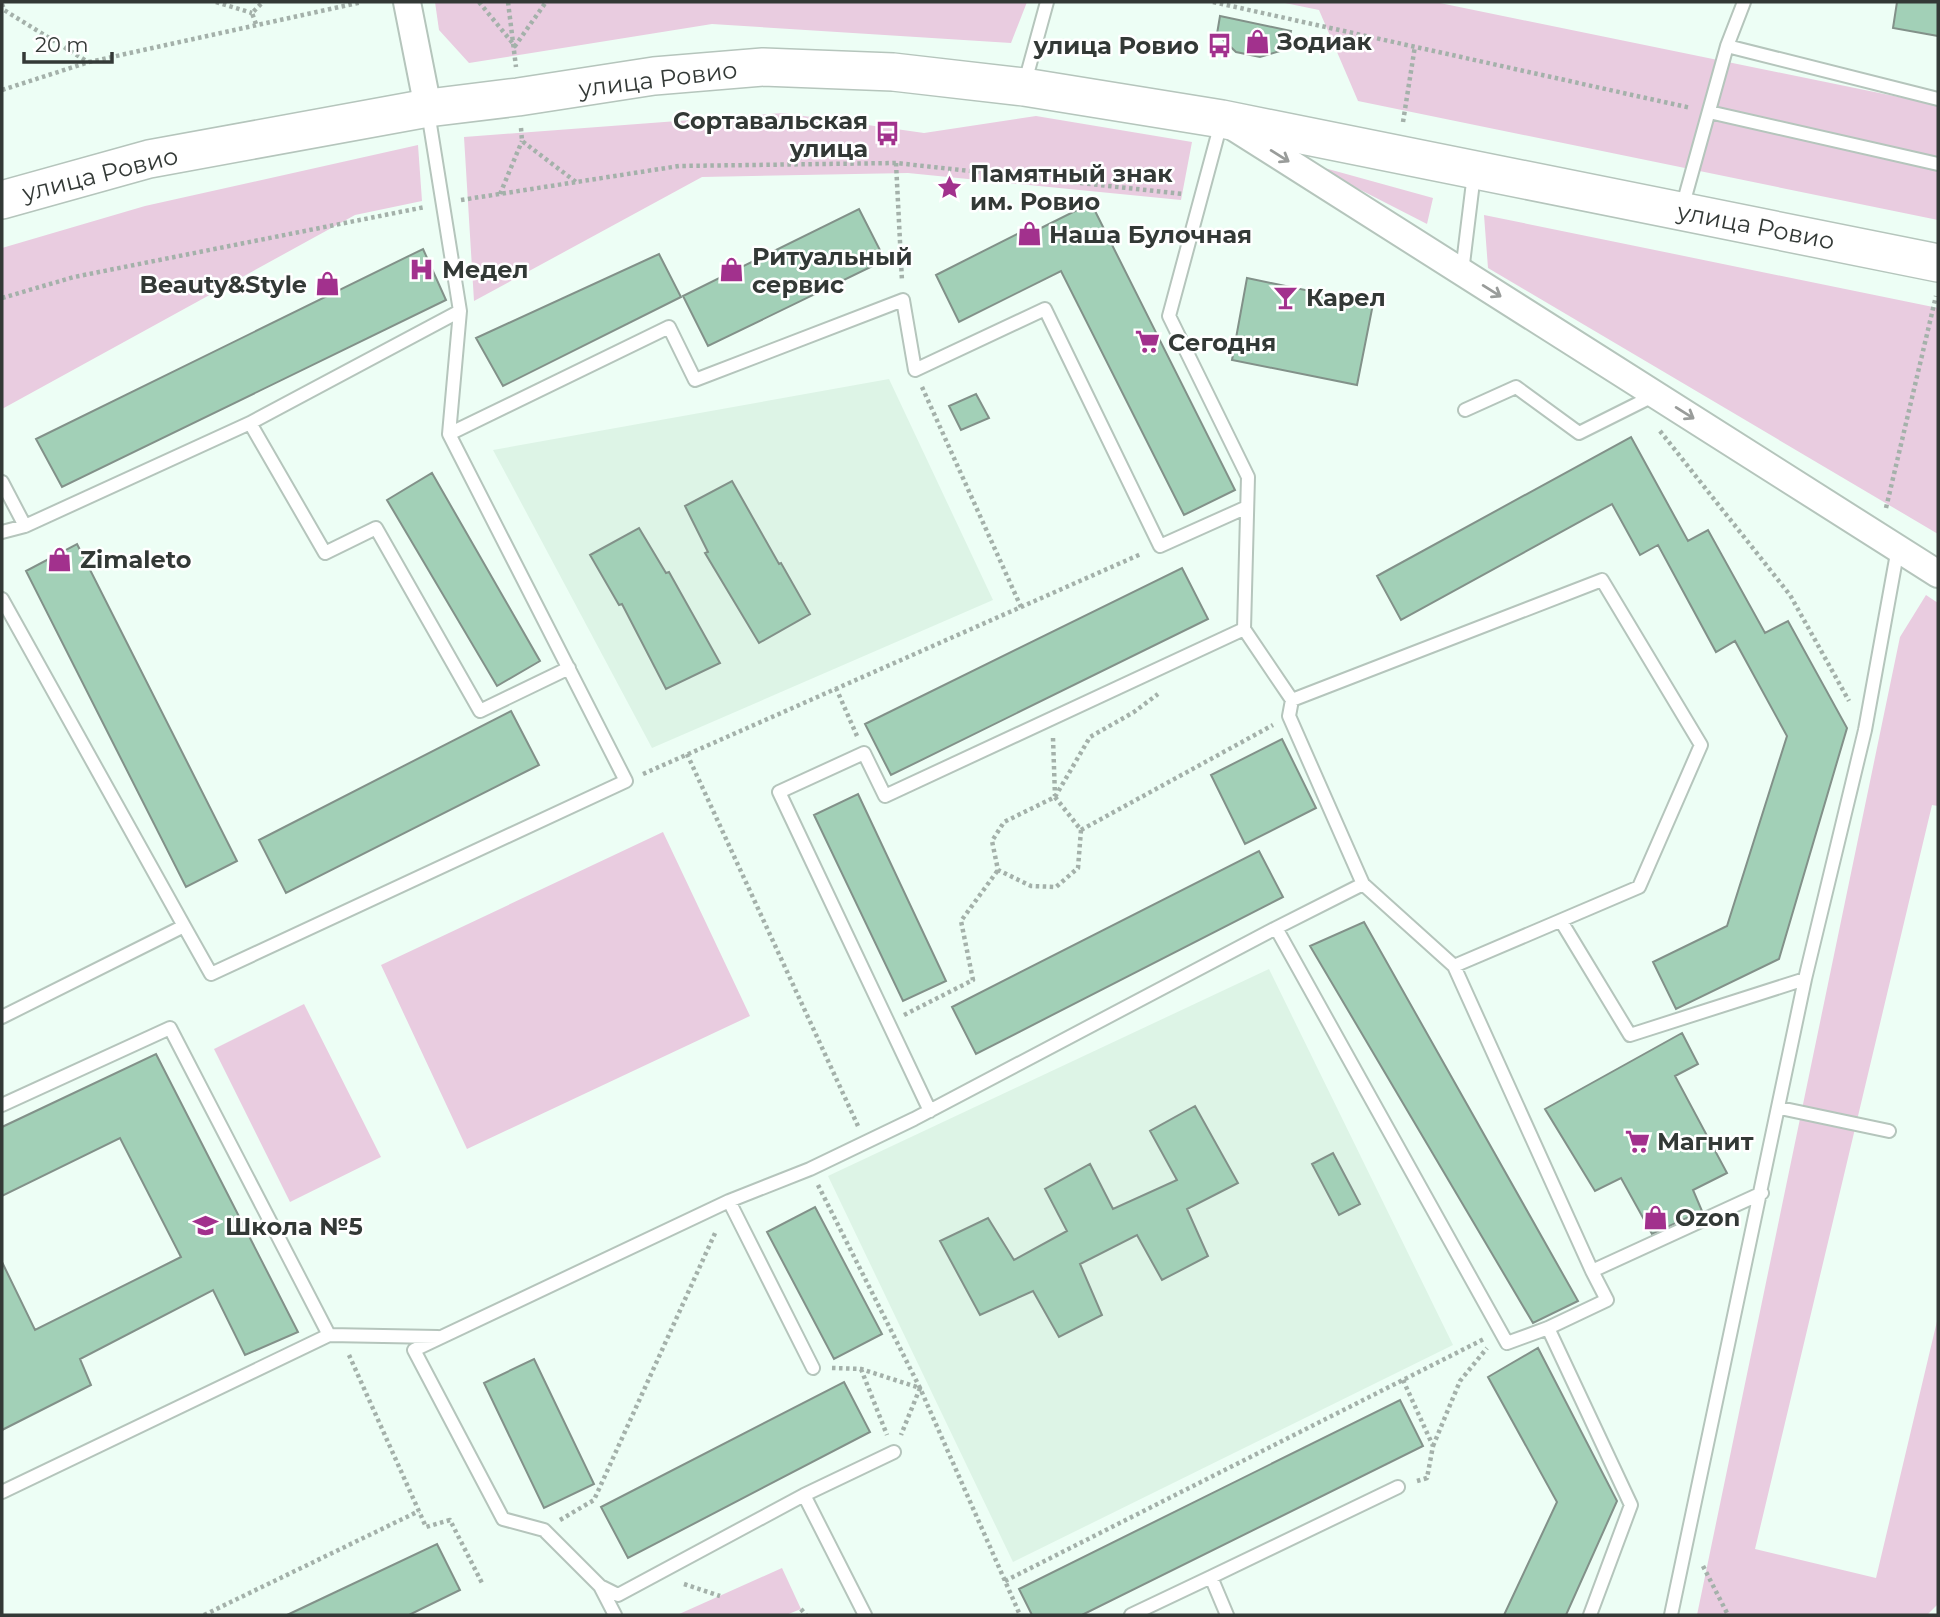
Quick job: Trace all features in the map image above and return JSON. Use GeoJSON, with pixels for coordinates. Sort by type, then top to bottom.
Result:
{"type":"FeatureCollection","features":[{"type":"Feature","properties":{"kind":"main road","name":"улица Ровио"},"geometry":{"type":"LineString","coordinates":[[2,200],[149,159],[428,108],[654,76],[763,67],[893,72],[1024,88],[1222,119],[1938,263]]}},
{"type":"Feature","properties":{"kind":"street"},"geometry":{"type":"LineString","coordinates":[[407,2],[428,108]]}},
{"type":"Feature","properties":{"kind":"street"},"geometry":{"type":"LineString","coordinates":[[1222,119],[1462,272],[1647,399],[1938,574]]}},
{"type":"Feature","properties":{"kind":"lane"},"geometry":{"type":"LineString","coordinates":[[1024,88],[1047,2]]}},
{"type":"Feature","properties":{"kind":"lane"},"geometry":{"type":"LineString","coordinates":[[1681,211],[1727,46],[1744,2]]}},
{"type":"Feature","properties":{"kind":"lane"},"geometry":{"type":"LineString","coordinates":[[1727,46],[1938,99]]}},
{"type":"Feature","properties":{"kind":"lane"},"geometry":{"type":"LineString","coordinates":[[2,599],[211,974],[626,781],[449,434],[460,311],[428,108]]}},
{"type":"Feature","properties":{"kind":"lane"},"geometry":{"type":"LineString","coordinates":[[1709,112],[1938,164]]}},
{"type":"Feature","properties":{"kind":"lane"},"geometry":{"type":"LineString","coordinates":[[1222,119],[1170,316],[1248,477],[1244,629],[1292,700],[1289,716],[1363,884],[1454,966],[1607,1300],[1548,1328],[1507,1343],[1276,928]]}},
{"type":"Feature","properties":{"kind":"lane"},"geometry":{"type":"LineString","coordinates":[[1462,272],[1474,170]]}},
{"type":"Feature","properties":{"kind":"lane"},"geometry":{"type":"LineString","coordinates":[[449,434],[669,327],[695,380],[903,300],[915,370],[1045,309],[1160,546],[1247,507]]}},
{"type":"Feature","properties":{"kind":"lane"},"geometry":{"type":"LineString","coordinates":[[2,532],[25,526],[250,423],[460,311]]}},
{"type":"Feature","properties":{"kind":"lane"},"geometry":{"type":"LineString","coordinates":[[1465,410],[1516,387],[1579,433],[1647,399]]}},
{"type":"Feature","properties":{"kind":"lane"},"geometry":{"type":"LineString","coordinates":[[250,423],[325,553],[376,528],[480,711],[569,668]]}},
{"type":"Feature","properties":{"kind":"lane"},"geometry":{"type":"LineString","coordinates":[[2,482],[25,526]]}},
{"type":"Feature","properties":{"kind":"lane"},"geometry":{"type":"LineString","coordinates":[[1671,1615],[1780,1108],[1805,979],[1865,730],[1888,542]]}},
{"type":"Feature","properties":{"kind":"lane"},"geometry":{"type":"LineString","coordinates":[[1292,700],[1602,580],[1701,745],[1639,887],[1454,966]]}},
{"type":"Feature","properties":{"kind":"lane"},"geometry":{"type":"LineString","coordinates":[[930,1111],[779,792],[864,753],[885,796],[1244,629]]}},
{"type":"Feature","properties":{"kind":"lane"},"geometry":{"type":"LineString","coordinates":[[615,1615],[600,1587],[544,1530],[502,1519],[414,1350],[729,1201],[810,1169],[866,1143],[1363,884]]}},
{"type":"Feature","properties":{"kind":"lane"},"geometry":{"type":"LineString","coordinates":[[1560,921],[1630,1035],[1805,979]]}},
{"type":"Feature","properties":{"kind":"lane"},"geometry":{"type":"LineString","coordinates":[[2,1017],[184,926]]}},
{"type":"Feature","properties":{"kind":"lane"},"geometry":{"type":"LineString","coordinates":[[2,1105],[170,1028],[335,1336]]}},
{"type":"Feature","properties":{"kind":"lane"},"geometry":{"type":"LineString","coordinates":[[1780,1108],[1889,1131]]}},
{"type":"Feature","properties":{"kind":"lane"},"geometry":{"type":"LineString","coordinates":[[1592,1271],[1762,1193]]}},
{"type":"Feature","properties":{"kind":"lane"},"geometry":{"type":"LineString","coordinates":[[729,1201],[813,1367]]}},
{"type":"Feature","properties":{"kind":"lane"},"geometry":{"type":"LineString","coordinates":[[1548,1328],[1631,1505],[1590,1615]]}},
{"type":"Feature","properties":{"kind":"lane"},"geometry":{"type":"LineString","coordinates":[[2,1492],[335,1336],[443,1337]]}},
{"type":"Feature","properties":{"kind":"lane"},"geometry":{"type":"LineString","coordinates":[[600,1587],[618,1595],[804,1495],[894,1452]]}},
{"type":"Feature","properties":{"kind":"lane"},"geometry":{"type":"LineString","coordinates":[[1131,1615],[1398,1487]]}},
{"type":"Feature","properties":{"kind":"lane"},"geometry":{"type":"LineString","coordinates":[[804,1495],[865,1615]]}},
{"type":"Feature","properties":{"kind":"lane"},"geometry":{"type":"LineString","coordinates":[[1211,1577],[1227,1615]]}},
{"type":"Feature","properties":{"kind":"path"},"geometry":{"type":"LineString","coordinates":[[216,2],[252,13]]}},
{"type":"Feature","properties":{"kind":"path"},"geometry":{"type":"LineString","coordinates":[[252,13],[263,2]]}},
{"type":"Feature","properties":{"kind":"path"},"geometry":{"type":"LineString","coordinates":[[2,90],[89,62],[362,2]]}},
{"type":"Feature","properties":{"kind":"path"},"geometry":{"type":"LineString","coordinates":[[479,2],[515,46],[546,2]]}},
{"type":"Feature","properties":{"kind":"path"},"geometry":{"type":"LineString","coordinates":[[1213,2],[1709,112]]}},
{"type":"Feature","properties":{"kind":"path"},"geometry":{"type":"LineString","coordinates":[[3,9],[89,62]]}},
{"type":"Feature","properties":{"kind":"path"},"geometry":{"type":"LineString","coordinates":[[252,13],[256,24]]}},
{"type":"Feature","properties":{"kind":"path"},"geometry":{"type":"LineString","coordinates":[[500,194],[522,141]]}},
{"type":"Feature","properties":{"kind":"path"},"geometry":{"type":"LineString","coordinates":[[2,298],[74,277],[443,203],[679,166],[896,163],[1202,195]]}},
{"type":"Feature","properties":{"kind":"path"},"geometry":{"type":"LineString","coordinates":[[896,163],[903,300]]}},
{"type":"Feature","properties":{"kind":"path"},"geometry":{"type":"LineString","coordinates":[[1888,542],[1938,288]]}},
{"type":"Feature","properties":{"kind":"path"},"geometry":{"type":"LineString","coordinates":[[915,370],[1021,607]]}},
{"type":"Feature","properties":{"kind":"path"},"geometry":{"type":"LineString","coordinates":[[1647,399],[1790,595],[1865,730]]}},
{"type":"Feature","properties":{"kind":"path"},"geometry":{"type":"LineString","coordinates":[[626,781],[1160,546]]}},
{"type":"Feature","properties":{"kind":"path"},"geometry":{"type":"LineString","coordinates":[[836,688],[864,753]]}},
{"type":"Feature","properties":{"kind":"path"},"geometry":{"type":"LineString","coordinates":[[888,1023],[973,980],[961,921],[998,870],[992,841],[1004,822],[1055,797],[1090,737],[1134,712],[1161,692]]}},
{"type":"Feature","properties":{"kind":"path"},"geometry":{"type":"LineString","coordinates":[[1080,830],[1289,716]]}},
{"type":"Feature","properties":{"kind":"path"},"geometry":{"type":"LineString","coordinates":[[998,870],[1031,886],[1056,887],[1078,868],[1080,830],[1055,797],[1053,718]]}},
{"type":"Feature","properties":{"kind":"path"},"geometry":{"type":"LineString","coordinates":[[687,754],[866,1143]]}},
{"type":"Feature","properties":{"kind":"path"},"geometry":{"type":"LineString","coordinates":[[810,1169],[920,1388],[1020,1615]]}},
{"type":"Feature","properties":{"kind":"path"},"geometry":{"type":"LineString","coordinates":[[544,1530],[594,1500],[729,1201]]}},
{"type":"Feature","properties":{"kind":"path"},"geometry":{"type":"LineString","coordinates":[[1005,1581],[1501,1331]]}},
{"type":"Feature","properties":{"kind":"path"},"geometry":{"type":"LineString","coordinates":[[1398,1487],[1427,1478],[1433,1446],[1460,1381],[1501,1331]]}},
{"type":"Feature","properties":{"kind":"path"},"geometry":{"type":"LineString","coordinates":[[335,1336],[426,1527],[450,1520],[483,1585]]}},
{"type":"Feature","properties":{"kind":"path"},"geometry":{"type":"LineString","coordinates":[[813,1367],[861,1369],[920,1388]]}},
{"type":"Feature","properties":{"kind":"path"},"geometry":{"type":"LineString","coordinates":[[861,1369],[894,1452]]}},
{"type":"Feature","properties":{"kind":"path"},"geometry":{"type":"LineString","coordinates":[[1402,1380],[1433,1446]]}},
{"type":"Feature","properties":{"kind":"path"},"geometry":{"type":"LineString","coordinates":[[894,1452],[920,1388]]}},
{"type":"Feature","properties":{"kind":"path"},"geometry":{"type":"LineString","coordinates":[[204,1615],[419,1511]]}},
{"type":"Feature","properties":{"kind":"path"},"geometry":{"type":"LineString","coordinates":[[1688,1537],[1728,1615]]}},
{"type":"Feature","properties":{"kind":"path"},"geometry":{"type":"LineString","coordinates":[[656,1575],[720,1596]]}},
{"type":"Feature","properties":{"kind":"path"},"geometry":{"type":"LineString","coordinates":[[801,1609],[806,1615]]}},
{"type":"Feature","properties":{"kind":"shaded area"},"geometry":{"type":"Polygon","coordinates":[[[435,2],[1027,2],[1011,43],[712,24],[469,63],[439,30],[435,2]]]}},
{"type":"Feature","properties":{"kind":"shaded area"},"geometry":{"type":"Polygon","coordinates":[[[1280,2],[1435,2],[1938,105],[1938,220],[1358,101],[1319,10],[1280,2]]]}},
{"type":"Feature","properties":{"kind":"shaded area"},"geometry":{"type":"Polygon","coordinates":[[[783,113],[924,133],[1036,116],[1192,142],[1181,200],[908,173],[702,177],[474,301],[464,137],[783,113]]]}},
{"type":"Feature","properties":{"kind":"shaded area"},"geometry":{"type":"Polygon","coordinates":[[[418,145],[422,201],[355,215],[2,409],[2,248],[145,206],[418,145]]]}},
{"type":"Feature","properties":{"kind":"shaded area"},"geometry":{"type":"Polygon","coordinates":[[[1310,164],[1433,198],[1427,224],[1310,164]]]}},
{"type":"Feature","properties":{"kind":"shaded area"},"geometry":{"type":"Polygon","coordinates":[[[1484,215],[1938,308],[1938,534],[1488,268],[1484,215]]]}},
{"type":"Feature","properties":{"kind":"shaded area"},"geometry":{"type":"Polygon","coordinates":[[[889,379],[993,600],[652,748],[493,450],[889,379]]]}},
{"type":"Feature","properties":{"kind":"shaded area"},"geometry":{"type":"Polygon","coordinates":[[[1926,595],[1938,603],[1938,806],[1932,805],[1755,1549],[1876,1578],[1938,1317],[1938,1604],[1927,1615],[1697,1615],[1900,637],[1926,595]]]}},
{"type":"Feature","properties":{"kind":"shaded area"},"geometry":{"type":"Polygon","coordinates":[[[663,832],[750,1016],[467,1149],[381,965],[663,832]]]}},
{"type":"Feature","properties":{"kind":"shaded area"},"geometry":{"type":"Polygon","coordinates":[[[1269,969],[1453,1345],[1013,1562],[828,1176],[1269,969]]]}},
{"type":"Feature","properties":{"kind":"shaded area"},"geometry":{"type":"Polygon","coordinates":[[[304,1004],[381,1157],[290,1202],[214,1049],[304,1004]]]}},
{"type":"Feature","properties":{"kind":"shaded area"},"geometry":{"type":"Polygon","coordinates":[[[782,1568],[801,1609],[786,1615],[677,1615],[782,1568]]]}},
{"type":"Feature","properties":{"kind":"building"},"geometry":{"type":"Polygon","coordinates":[[[1897,2],[1938,2],[1938,36],[1893,28],[1897,2]]]}},
{"type":"Feature","properties":{"kind":"building","name":"Зодиак"},"geometry":{"type":"Polygon","coordinates":[[[1220,16],[1291,31],[1287,49],[1260,57],[1236,52],[1217,34],[1220,16]]]}},
{"type":"Feature","properties":{"kind":"building"},"geometry":{"type":"Polygon","coordinates":[[[1091,203],[1235,490],[1184,515],[1061,271],[959,322],[936,275],[1027,229],[1029,234],[1091,203]]]}},
{"type":"Feature","properties":{"kind":"building"},"geometry":{"type":"Polygon","coordinates":[[[859,209],[885,260],[708,346],[683,296],[859,209]]]}},
{"type":"Feature","properties":{"kind":"building"},"geometry":{"type":"Polygon","coordinates":[[[423,249],[446,300],[62,487],[36,439],[423,249]]]}},
{"type":"Feature","properties":{"kind":"building"},"geometry":{"type":"Polygon","coordinates":[[[659,254],[681,297],[503,386],[476,338],[659,254]]]}},
{"type":"Feature","properties":{"kind":"building"},"geometry":{"type":"Polygon","coordinates":[[[1247,278],[1373,304],[1357,385],[1232,360],[1247,278]]]}},
{"type":"Feature","properties":{"kind":"building"},"geometry":{"type":"Polygon","coordinates":[[[976,394],[989,418],[961,430],[949,406],[976,394]]]}},
{"type":"Feature","properties":{"kind":"building"},"geometry":{"type":"Polygon","coordinates":[[[1631,437],[1688,541],[1708,530],[1765,633],[1788,621],[1847,728],[1779,959],[1676,1009],[1653,962],[1727,926],[1787,736],[1735,641],[1716,652],[1658,545],[1640,555],[1612,504],[1401,620],[1377,576],[1631,437]]]}},
{"type":"Feature","properties":{"kind":"building"},"geometry":{"type":"Polygon","coordinates":[[[432,473],[540,661],[497,686],[387,500],[432,473]]]}},
{"type":"Feature","properties":{"kind":"building"},"geometry":{"type":"Polygon","coordinates":[[[732,481],[810,614],[759,643],[705,553],[708,552],[685,506],[732,481]]]}},
{"type":"Feature","properties":{"kind":"building"},"geometry":{"type":"Polygon","coordinates":[[[639,528],[666,573],[669,572],[720,663],[666,689],[622,604],[619,605],[590,555],[639,528]]]}},
{"type":"Feature","properties":{"kind":"building"},"geometry":{"type":"Polygon","coordinates":[[[77,544],[237,861],[186,887],[26,571],[77,544]]]}},
{"type":"Feature","properties":{"kind":"building"},"geometry":{"type":"Polygon","coordinates":[[[1182,568],[1208,619],[891,775],[865,724],[1182,568]]]}},
{"type":"Feature","properties":{"kind":"building"},"geometry":{"type":"Polygon","coordinates":[[[511,711],[539,765],[286,893],[259,840],[511,711]]]}},
{"type":"Feature","properties":{"kind":"building"},"geometry":{"type":"Polygon","coordinates":[[[1282,739],[1316,808],[1245,844],[1211,775],[1282,739]]]}},
{"type":"Feature","properties":{"kind":"building"},"geometry":{"type":"Polygon","coordinates":[[[858,794],[946,981],[903,1001],[814,815],[858,794]]]}},
{"type":"Feature","properties":{"kind":"building"},"geometry":{"type":"Polygon","coordinates":[[[1259,851],[1283,897],[976,1054],[952,1007],[1259,851]]]}},
{"type":"Feature","properties":{"kind":"building"},"geometry":{"type":"Polygon","coordinates":[[[1364,922],[1578,1301],[1533,1323],[1310,946],[1364,922]]]}},
{"type":"Feature","properties":{"kind":"building","name":"Магнит"},"geometry":{"type":"Polygon","coordinates":[[[1682,1033],[1698,1064],[1675,1076],[1727,1173],[1693,1190],[1702,1211],[1652,1234],[1621,1178],[1595,1191],[1545,1109],[1682,1033]]]}},
{"type":"Feature","properties":{"kind":"building","name":"Школа №5"},"geometry":{"type":"Polygon","coordinates":[[[156,1054],[298,1332],[245,1355],[213,1290],[80,1359],[91,1385],[2,1430],[2,1262],[35,1330],[181,1257],[120,1138],[2,1196],[2,1127],[156,1054]]]}},
{"type":"Feature","properties":{"kind":"building"},"geometry":{"type":"Polygon","coordinates":[[[1195,1106],[1238,1183],[1187,1209],[1208,1256],[1162,1280],[1137,1235],[1080,1264],[1102,1315],[1059,1337],[1033,1291],[980,1315],[940,1241],[988,1218],[1014,1260],[1067,1231],[1045,1189],[1090,1164],[1113,1209],[1177,1180],[1150,1131],[1195,1106]]]}},
{"type":"Feature","properties":{"kind":"building"},"geometry":{"type":"Polygon","coordinates":[[[1333,1153],[1360,1204],[1339,1215],[1312,1164],[1333,1153]]]}},
{"type":"Feature","properties":{"kind":"building"},"geometry":{"type":"Polygon","coordinates":[[[815,1207],[882,1334],[834,1359],[767,1232],[815,1207]]]}},
{"type":"Feature","properties":{"kind":"building"},"geometry":{"type":"Polygon","coordinates":[[[1538,1348],[1617,1501],[1566,1615],[1504,1615],[1557,1502],[1488,1377],[1538,1348]]]}},
{"type":"Feature","properties":{"kind":"building"},"geometry":{"type":"Polygon","coordinates":[[[534,1359],[594,1484],[544,1508],[484,1383],[534,1359]]]}},
{"type":"Feature","properties":{"kind":"building"},"geometry":{"type":"Polygon","coordinates":[[[844,1382],[870,1432],[628,1558],[601,1507],[844,1382]]]}},
{"type":"Feature","properties":{"kind":"building"},"geometry":{"type":"Polygon","coordinates":[[[1400,1400],[1423,1446],[1082,1615],[1032,1615],[1019,1589],[1400,1400]]]}},
{"type":"Feature","properties":{"kind":"building"},"geometry":{"type":"Polygon","coordinates":[[[437,1544],[460,1590],[409,1615],[287,1615],[437,1544]]]}},
{"type":"Feature","properties":{"kind":"place","name":"Зодиак"},"geometry":{"type":"Point","coordinates":[1257,41]}},
{"type":"Feature","properties":{"kind":"place","name":"улица Ровио"},"geometry":{"type":"Point","coordinates":[1219,45]}},
{"type":"Feature","properties":{"kind":"place","name":"Сортавальская улица"},"geometry":{"type":"Point","coordinates":[888,134]}},
{"type":"Feature","properties":{"kind":"place","name":"Памятный знак им. Ровио"},"geometry":{"type":"Point","coordinates":[950,187]}},
{"type":"Feature","properties":{"kind":"place","name":"Наша Булочная"},"geometry":{"type":"Point","coordinates":[1029,234]}},
{"type":"Feature","properties":{"kind":"place","name":"Медел"},"geometry":{"type":"Point","coordinates":[422,269]}},
{"type":"Feature","properties":{"kind":"place","name":"Ритуальный сервис"},"geometry":{"type":"Point","coordinates":[732,270]}},
{"type":"Feature","properties":{"kind":"place","name":"Beauty&Style"},"geometry":{"type":"Point","coordinates":[327,284]}},
{"type":"Feature","properties":{"kind":"place","name":"Карел"},"geometry":{"type":"Point","coordinates":[1286,297]}},
{"type":"Feature","properties":{"kind":"place","name":"Сегодня"},"geometry":{"type":"Point","coordinates":[1148,342]}},
{"type":"Feature","properties":{"kind":"place","name":"Zimaleto"},"geometry":{"type":"Point","coordinates":[60,559]}},
{"type":"Feature","properties":{"kind":"place","name":"Магнит"},"geometry":{"type":"Point","coordinates":[1637,1141]}},
{"type":"Feature","properties":{"kind":"place","name":"Ozon"},"geometry":{"type":"Point","coordinates":[1655,1217]}},
{"type":"Feature","properties":{"kind":"place","name":"Школа №5"},"geometry":{"type":"Point","coordinates":[205,1226]}}]}
